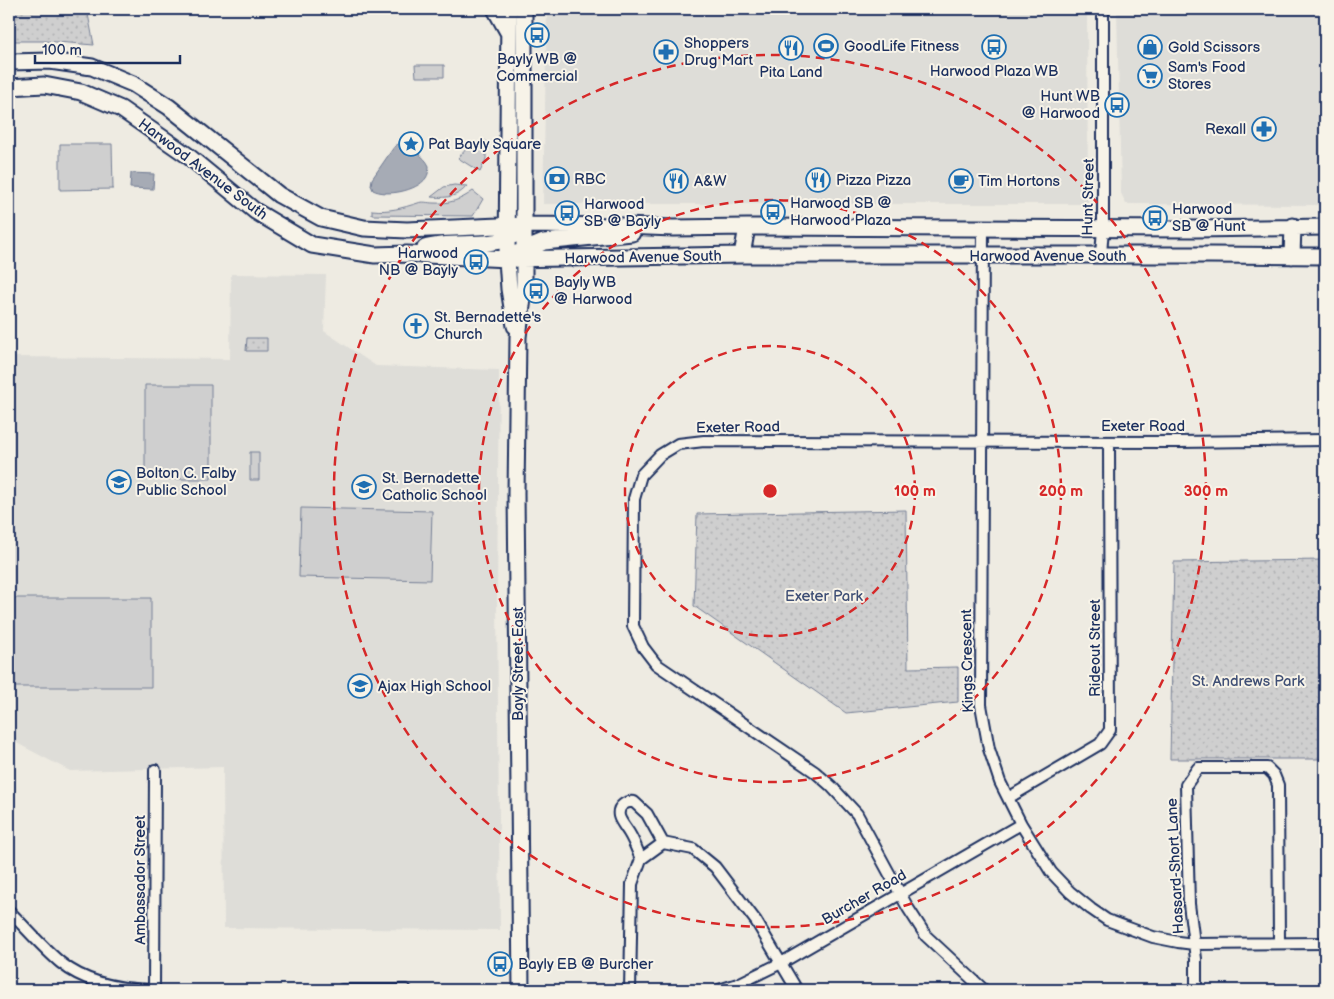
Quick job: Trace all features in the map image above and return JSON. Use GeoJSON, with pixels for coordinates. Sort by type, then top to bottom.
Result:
{"type":"FeatureCollection","features":[{"type":"Feature","properties":{"kind":"main road"},"geometry":{"type":"LineString","coordinates":[[495,9],[508,33]]}},
{"type":"Feature","properties":{"kind":"main road","name":"Bayly Street East"},"geometry":{"type":"LineString","coordinates":[[509,9],[507,259],[512,311],[518,337]]}},
{"type":"Feature","properties":{"kind":"main road","name":"Bayly Street East"},"geometry":{"type":"LineString","coordinates":[[521,990],[516,503],[518,337],[524,290],[524,9]]}},
{"type":"Feature","properties":{"kind":"main road","name":"Harwood Avenue South"},"geometry":{"type":"LineString","coordinates":[[9,62],[50,61],[92,67],[133,84],[169,107],[279,195],[321,218],[364,228],[407,230],[492,225],[507,233]]}},
{"type":"Feature","properties":{"kind":"main road","name":"Harwood Avenue South"},"geometry":{"type":"LineString","coordinates":[[9,87],[44,85],[81,92],[121,109],[187,155],[254,210],[312,244],[375,255],[407,254],[507,259],[524,254],[1325,256]]}},
{"type":"Feature","properties":{"kind":"main road"},"geometry":{"type":"LineString","coordinates":[[407,254],[427,246],[492,243],[507,233],[518,233],[523,225]]}},
{"type":"Feature","properties":{"kind":"main road","name":"Harwood Avenue South"},"geometry":{"type":"LineString","coordinates":[[523,225],[673,228],[1196,229],[1325,227]]}},
{"type":"Feature","properties":{"kind":"main road"},"geometry":{"type":"LineString","coordinates":[[1292,256],[1293,226]]}},
{"type":"Feature","properties":{"kind":"main road"},"geometry":{"type":"LineString","coordinates":[[742,255],[747,227]]}},
{"type":"Feature","properties":{"kind":"main road"},"geometry":{"type":"LineString","coordinates":[[524,254],[544,242],[601,238],[673,228]]}},
{"type":"Feature","properties":{"kind":"street","name":"Hunt Street"},"geometry":{"type":"LineString","coordinates":[[1101,255],[1103,228],[1103,9]]}},
{"type":"Feature","properties":{"kind":"street","name":"Kings Crescent"},"geometry":{"type":"LineString","coordinates":[[982,228],[981,705],[989,749],[1000,782],[1021,824],[1051,872],[1070,892],[1107,920],[1153,937],[1194,944],[1325,943]]}},
{"type":"Feature","properties":{"kind":"street","name":"Exeter Road"},"geometry":{"type":"LineString","coordinates":[[984,990],[926,936],[900,894],[857,814],[831,786],[807,767],[656,664],[643,647],[633,626],[634,499],[642,475],[660,455],[678,444],[704,441],[1110,442],[1325,440]]}},
{"type":"Feature","properties":{"kind":"street","name":"Rideout Street"},"geometry":{"type":"LineString","coordinates":[[1008,798],[1100,744],[1110,730],[1110,442]]}},
{"type":"Feature","properties":{"kind":"street","name":"Hassard-Short Lane"},"geometry":{"type":"LineString","coordinates":[[1194,944],[1189,904],[1186,785],[1198,768],[1267,768],[1274,775],[1278,785],[1279,942]]}},
{"type":"Feature","properties":{"kind":"street","name":"Ambassador Street"},"geometry":{"type":"LineString","coordinates":[[154,990],[155,770]]}},
{"type":"Feature","properties":{"kind":"street"},"geometry":{"type":"LineString","coordinates":[[641,859],[630,833],[619,816],[622,804],[634,802],[647,814],[663,843]]}},
{"type":"Feature","properties":{"kind":"street","name":"Burcher Road"},"geometry":{"type":"LineString","coordinates":[[719,990],[738,984],[780,962],[1021,824]]}},
{"type":"Feature","properties":{"kind":"street"},"geometry":{"type":"LineString","coordinates":[[630,990],[632,884],[641,859],[663,843],[693,849],[715,867],[756,921],[796,990]]}},
{"type":"Feature","properties":{"kind":"street"},"geometry":{"type":"LineString","coordinates":[[9,911],[62,964],[80,975],[100,983],[134,990],[149,990]]}},
{"type":"Feature","properties":{"kind":"street"},"geometry":{"type":"LineString","coordinates":[[1194,944],[1196,990]]}},
{"type":"Feature","properties":{"kind":"street"},"geometry":{"type":"LineString","coordinates":[[342,990],[406,990]]}},
{"type":"Feature","properties":{"kind":"shaded area"},"geometry":{"type":"Polygon","coordinates":[[[547,9],[1087,9],[1088,204],[543,204],[547,9]]]}},
{"type":"Feature","properties":{"kind":"shaded area"},"geometry":{"type":"Polygon","coordinates":[[[1117,9],[1325,9],[1325,205],[1126,204],[1121,193],[1117,9]]]}},
{"type":"Feature","properties":{"kind":"shaded area"},"geometry":{"type":"Polygon","coordinates":[[[398,144],[412,149],[427,162],[429,166],[427,177],[422,183],[401,192],[386,193],[373,190],[371,185],[372,179],[398,144]]]}},
{"type":"Feature","properties":{"kind":"shaded area"},"geometry":{"type":"Polygon","coordinates":[[[131,173],[154,174],[153,189],[130,188],[131,173]]]}},
{"type":"Feature","properties":{"kind":"shaded area"},"geometry":{"type":"Polygon","coordinates":[[[231,274],[326,275],[324,331],[376,366],[499,370],[497,603],[500,930],[224,928],[223,767],[70,771],[9,739],[9,357],[230,359],[231,274]]]}},
{"type":"Feature","properties":{"kind":"green space"},"geometry":{"type":"Polygon","coordinates":[[[9,9],[87,9],[94,45],[45,41],[9,41],[9,9]]]}},
{"type":"Feature","properties":{"kind":"green space"},"geometry":{"type":"Polygon","coordinates":[[[415,65],[444,65],[444,77],[416,77],[415,65]]]}},
{"type":"Feature","properties":{"kind":"green space"},"geometry":{"type":"Polygon","coordinates":[[[486,141],[486,159],[480,172],[458,158],[470,145],[486,141]]]}},
{"type":"Feature","properties":{"kind":"green space"},"geometry":{"type":"Polygon","coordinates":[[[60,144],[112,144],[113,189],[60,190],[60,144]]]}},
{"type":"Feature","properties":{"kind":"green space"},"geometry":{"type":"Polygon","coordinates":[[[454,185],[467,186],[455,195],[431,197],[444,187],[454,185]]]}},
{"type":"Feature","properties":{"kind":"green space"},"geometry":{"type":"Polygon","coordinates":[[[473,191],[483,199],[473,216],[372,215],[372,210],[395,209],[421,202],[450,202],[464,197],[473,191]]]}},
{"type":"Feature","properties":{"kind":"green space"},"geometry":{"type":"Polygon","coordinates":[[[247,338],[267,338],[267,351],[246,351],[247,338]]]}},
{"type":"Feature","properties":{"kind":"green space"},"geometry":{"type":"Polygon","coordinates":[[[145,385],[211,385],[211,479],[145,479],[145,385]]]}},
{"type":"Feature","properties":{"kind":"green space"},"geometry":{"type":"Polygon","coordinates":[[[250,452],[259,452],[259,480],[250,480],[250,452]]]}},
{"type":"Feature","properties":{"kind":"green space"},"geometry":{"type":"Polygon","coordinates":[[[301,508],[432,511],[430,580],[299,577],[301,508]]]}},
{"type":"Feature","properties":{"kind":"green space","name":"Exeter Park"},"geometry":{"type":"Polygon","coordinates":[[[906,510],[908,668],[958,667],[958,702],[846,713],[694,606],[697,514],[906,510]]]}},
{"type":"Feature","properties":{"kind":"green space","name":"St. Andrews Park"},"geometry":{"type":"Polygon","coordinates":[[[1325,560],[1325,759],[1170,759],[1174,562],[1325,560]]]}},
{"type":"Feature","properties":{"kind":"green space"},"geometry":{"type":"Polygon","coordinates":[[[9,598],[151,598],[151,687],[9,687],[9,598]]]}},
{"type":"Feature","properties":{"kind":"place","name":"Bayly WB @ Commercial"},"geometry":{"type":"Point","coordinates":[537,35]}},
{"type":"Feature","properties":{"kind":"place","name":"GoodLife Fitness"},"geometry":{"type":"Point","coordinates":[826,46]}},
{"type":"Feature","properties":{"kind":"place","name":"Harwood Plaza WB"},"geometry":{"type":"Point","coordinates":[994,47]}},
{"type":"Feature","properties":{"kind":"place","name":"Gold Scissors"},"geometry":{"type":"Point","coordinates":[1150,47]}},
{"type":"Feature","properties":{"kind":"place","name":"Pita Land"},"geometry":{"type":"Point","coordinates":[791,48]}},
{"type":"Feature","properties":{"kind":"place","name":"Shoppers Drug Mart"},"geometry":{"type":"Point","coordinates":[666,52]}},
{"type":"Feature","properties":{"kind":"place","name":"Sam's Food Stores"},"geometry":{"type":"Point","coordinates":[1150,76]}},
{"type":"Feature","properties":{"kind":"place","name":"Hunt WB @ Harwood"},"geometry":{"type":"Point","coordinates":[1117,105]}},
{"type":"Feature","properties":{"kind":"place","name":"Rexall"},"geometry":{"type":"Point","coordinates":[1264,129]}},
{"type":"Feature","properties":{"kind":"place","name":"Pat Bayly Square"},"geometry":{"type":"Point","coordinates":[411,144]}},
{"type":"Feature","properties":{"kind":"place","name":"RBC"},"geometry":{"type":"Point","coordinates":[557,179]}},
{"type":"Feature","properties":{"kind":"place","name":"Pizza Pizza"},"geometry":{"type":"Point","coordinates":[818,180]}},
{"type":"Feature","properties":{"kind":"place","name":"A&W"},"geometry":{"type":"Point","coordinates":[676,181]}},
{"type":"Feature","properties":{"kind":"place","name":"Tim Hortons"},"geometry":{"type":"Point","coordinates":[961,181]}},
{"type":"Feature","properties":{"kind":"place","name":"Harwood SB @ Harwood Plaza"},"geometry":{"type":"Point","coordinates":[773,212]}},
{"type":"Feature","properties":{"kind":"place","name":"Harwood SB @ Bayly"},"geometry":{"type":"Point","coordinates":[567,213]}},
{"type":"Feature","properties":{"kind":"place","name":"Harwood SB @ Hunt"},"geometry":{"type":"Point","coordinates":[1155,218]}},
{"type":"Feature","properties":{"kind":"place","name":"Harwood NB @ Bayly"},"geometry":{"type":"Point","coordinates":[476,262]}},
{"type":"Feature","properties":{"kind":"place","name":"Bayly WB @ Harwood"},"geometry":{"type":"Point","coordinates":[536,291]}},
{"type":"Feature","properties":{"kind":"place","name":"St. Bernadette's Church"},"geometry":{"type":"Point","coordinates":[416,326]}},
{"type":"Feature","properties":{"kind":"place","name":"Bolton C. Falby Public School"},"geometry":{"type":"Point","coordinates":[119,482]}},
{"type":"Feature","properties":{"kind":"place","name":"St. Bernadette Catholic School"},"geometry":{"type":"Point","coordinates":[364,487]}},
{"type":"Feature","properties":{"kind":"place","name":"Ajax High School"},"geometry":{"type":"Point","coordinates":[360,686]}},
{"type":"Feature","properties":{"kind":"place","name":"Bayly EB @ Burcher"},"geometry":{"type":"Point","coordinates":[500,964]}}]}
